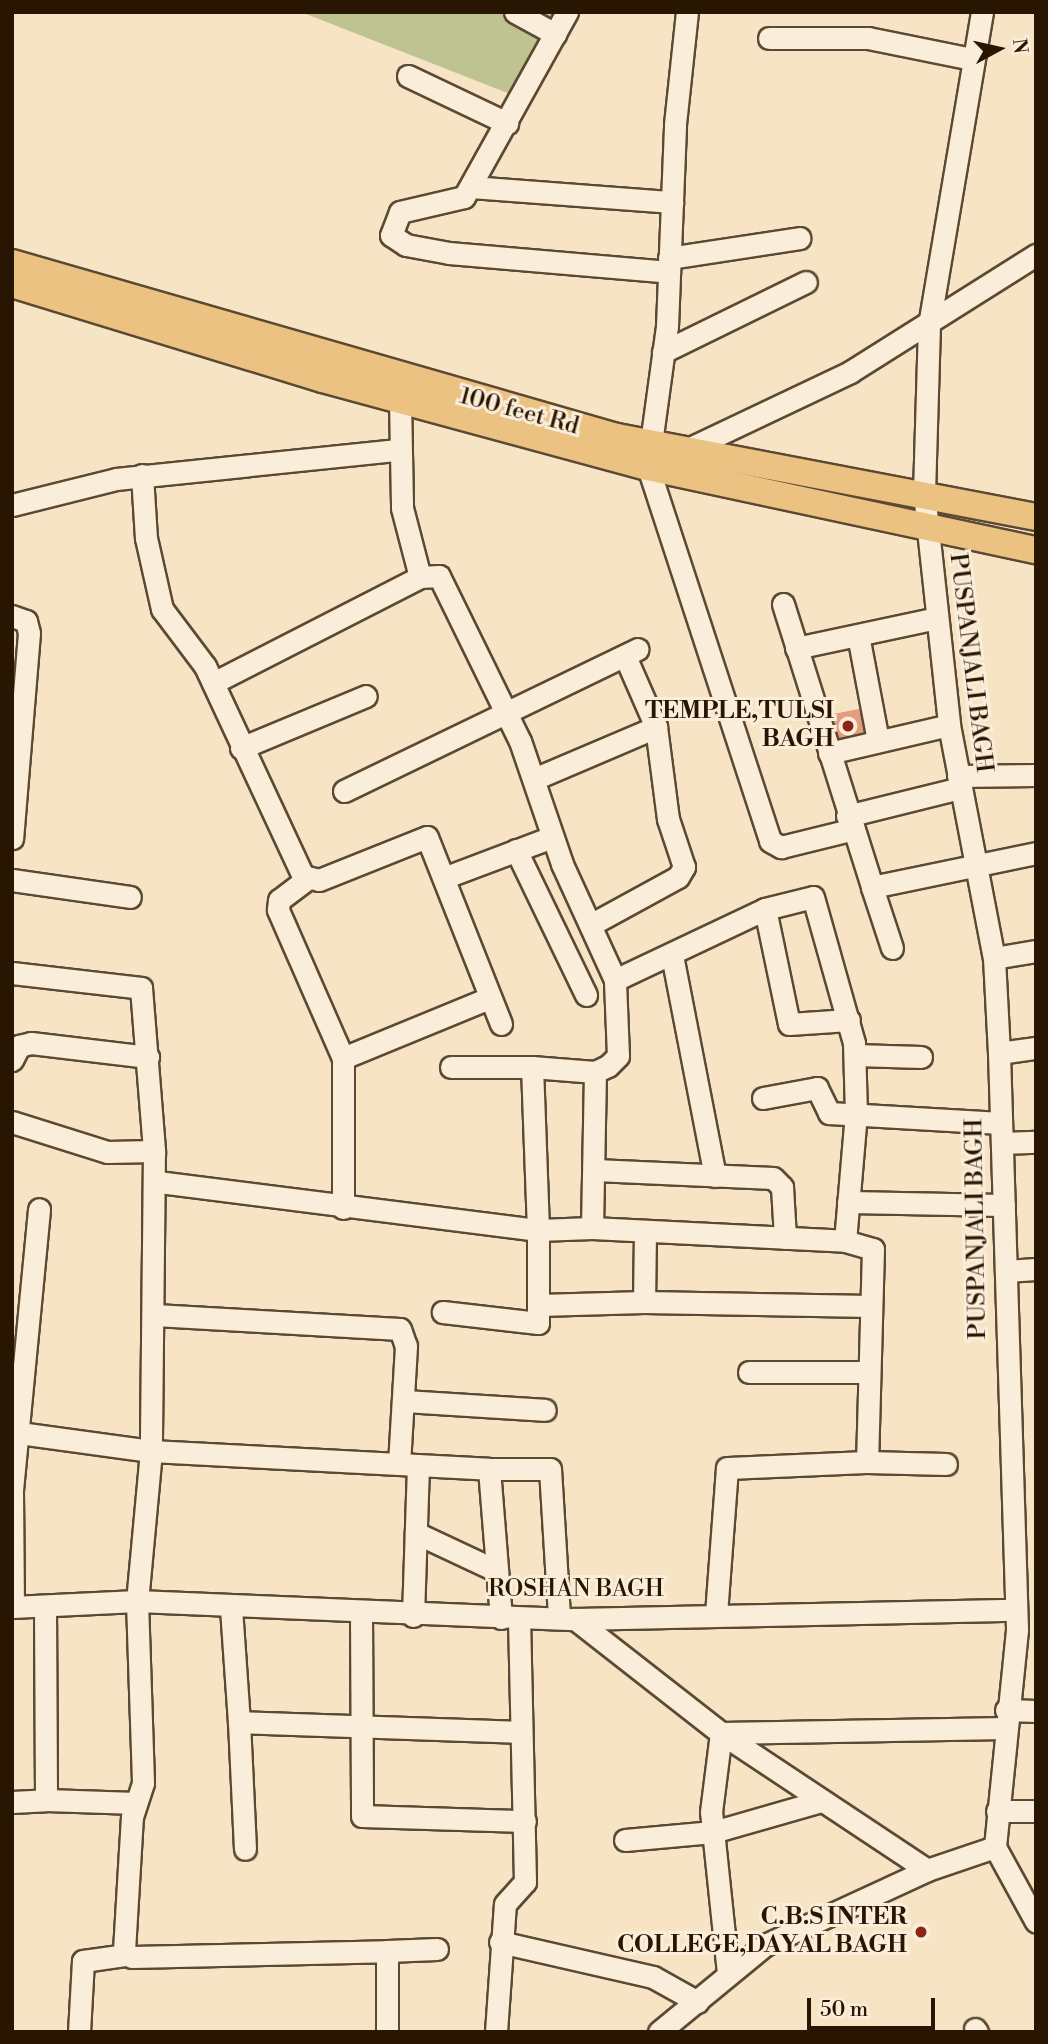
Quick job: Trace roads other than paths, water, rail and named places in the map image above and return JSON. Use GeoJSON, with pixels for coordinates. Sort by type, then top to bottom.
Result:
{"type":"FeatureCollection","features":[{"type":"Feature","properties":{"kind":"main road","name":"100 feet Rd"},"geometry":{"type":"LineString","coordinates":[[12,263],[650,455],[686,450],[924,493],[1036,517]]}},
{"type":"Feature","properties":{"kind":"main road"},"geometry":{"type":"LineString","coordinates":[[12,284],[400,400],[650,455],[926,528],[1036,550]]}},
{"type":"Feature","properties":{"kind":"street"},"geometry":{"type":"LineString","coordinates":[[515,12],[555,34]]}},
{"type":"Feature","properties":{"kind":"street"},"geometry":{"type":"LineString","coordinates":[[567,12],[471,187],[459,202],[400,212],[391,235],[406,245],[449,253],[669,265],[799,239]]}},
{"type":"Feature","properties":{"kind":"street"},"geometry":{"type":"LineString","coordinates":[[687,12],[663,352],[650,455],[770,841],[781,847],[959,782],[1036,775]]}},
{"type":"Feature","properties":{"kind":"street","name":"PUSPANJALI BAGH"},"geometry":{"type":"LineString","coordinates":[[982,12],[929,325],[924,493],[949,724],[994,958],[999,1053],[1006,1271],[1023,1622],[1005,1719],[995,1847]]}},
{"type":"Feature","properties":{"kind":"street"},"geometry":{"type":"LineString","coordinates":[[769,38],[867,38],[972,59]]}},
{"type":"Feature","properties":{"kind":"street"},"geometry":{"type":"LineString","coordinates":[[408,76],[507,123]]}},
{"type":"Feature","properties":{"kind":"street"},"geometry":{"type":"LineString","coordinates":[[471,187],[672,202]]}},
{"type":"Feature","properties":{"kind":"street"},"geometry":{"type":"LineString","coordinates":[[686,450],[850,372],[929,325],[1036,255]]}},
{"type":"Feature","properties":{"kind":"street"},"geometry":{"type":"LineString","coordinates":[[663,352],[806,282]]}},
{"type":"Feature","properties":{"kind":"street"},"geometry":{"type":"LineString","coordinates":[[400,400],[398,450],[402,508],[420,577]]}},
{"type":"Feature","properties":{"kind":"street"},"geometry":{"type":"LineString","coordinates":[[12,505],[142,475],[398,450]]}},
{"type":"Feature","properties":{"kind":"street"},"geometry":{"type":"LineString","coordinates":[[142,475],[157,595],[213,683],[241,748],[307,880]]}},
{"type":"Feature","properties":{"kind":"street"},"geometry":{"type":"LineString","coordinates":[[213,683],[420,577],[439,576],[506,712],[534,779],[552,837],[593,924],[615,980],[618,1056],[595,1072],[531,1067],[451,1067]]}},
{"type":"Feature","properties":{"kind":"street"},"geometry":{"type":"LineString","coordinates":[[783,604],[849,823],[892,948]]}},
{"type":"Feature","properties":{"kind":"street"},"geometry":{"type":"LineString","coordinates":[[12,616],[26,621],[29,633],[12,838]]}},
{"type":"Feature","properties":{"kind":"street"},"geometry":{"type":"LineString","coordinates":[[796,649],[937,618]]}},
{"type":"Feature","properties":{"kind":"street"},"geometry":{"type":"LineString","coordinates":[[858,635],[878,741]]}},
{"type":"Feature","properties":{"kind":"street"},"geometry":{"type":"LineString","coordinates":[[344,791],[631,653],[656,727],[668,819],[683,873],[593,924]]}},
{"type":"Feature","properties":{"kind":"street"},"geometry":{"type":"LineString","coordinates":[[241,748],[366,696]]}},
{"type":"Feature","properties":{"kind":"street"},"geometry":{"type":"LineString","coordinates":[[829,753],[949,724]]}},
{"type":"Feature","properties":{"kind":"street"},"geometry":{"type":"LineString","coordinates":[[534,779],[656,727]]}},
{"type":"Feature","properties":{"kind":"street"},"geometry":{"type":"LineString","coordinates":[[344,1209],[343,1058],[278,910],[279,900],[307,880],[319,880],[423,835],[446,877],[489,998],[501,1024]]}},
{"type":"Feature","properties":{"kind":"street"},"geometry":{"type":"LineString","coordinates":[[446,877],[552,837]]}},
{"type":"Feature","properties":{"kind":"street"},"geometry":{"type":"LineString","coordinates":[[516,850],[586,995]]}},
{"type":"Feature","properties":{"kind":"street"},"geometry":{"type":"LineString","coordinates":[[872,887],[975,861],[1036,853]]}},
{"type":"Feature","properties":{"kind":"street"},"geometry":{"type":"LineString","coordinates":[[12,880],[130,897]]}},
{"type":"Feature","properties":{"kind":"street"},"geometry":{"type":"LineString","coordinates":[[615,980],[765,909],[804,894],[813,897],[849,1020],[855,1055],[856,1113],[845,1241]]}},
{"type":"Feature","properties":{"kind":"street"},"geometry":{"type":"LineString","coordinates":[[765,909],[789,1024],[849,1020]]}},
{"type":"Feature","properties":{"kind":"street"},"geometry":{"type":"LineString","coordinates":[[994,958],[1036,951]]}},
{"type":"Feature","properties":{"kind":"street"},"geometry":{"type":"LineString","coordinates":[[672,955],[715,1175]]}},
{"type":"Feature","properties":{"kind":"street"},"geometry":{"type":"LineString","coordinates":[[12,973],[141,988],[158,1182],[151,1451],[137,1601],[143,1783],[136,1803],[125,1955]]}},
{"type":"Feature","properties":{"kind":"street"},"geometry":{"type":"LineString","coordinates":[[343,1058],[489,998]]}},
{"type":"Feature","properties":{"kind":"street"},"geometry":{"type":"LineString","coordinates":[[12,1060],[19,1046],[32,1042],[148,1057]]}},
{"type":"Feature","properties":{"kind":"street"},"geometry":{"type":"LineString","coordinates":[[999,1053],[1036,1048]]}},
{"type":"Feature","properties":{"kind":"street"},"geometry":{"type":"LineString","coordinates":[[855,1055],[921,1057]]}},
{"type":"Feature","properties":{"kind":"street"},"geometry":{"type":"LineString","coordinates":[[443,1312],[534,1325],[539,1304],[531,1067]]}},
{"type":"Feature","properties":{"kind":"street"},"geometry":{"type":"LineString","coordinates":[[592,1228],[595,1072]]}},
{"type":"Feature","properties":{"kind":"street"},"geometry":{"type":"LineString","coordinates":[[763,1098],[817,1088],[829,1114],[856,1113],[1001,1133],[1036,1142]]}},
{"type":"Feature","properties":{"kind":"street"},"geometry":{"type":"LineString","coordinates":[[12,1122],[107,1152],[154,1152]]}},
{"type":"Feature","properties":{"kind":"street"},"geometry":{"type":"LineString","coordinates":[[595,1170],[715,1175],[779,1181],[785,1238]]}},
{"type":"Feature","properties":{"kind":"street"},"geometry":{"type":"LineString","coordinates":[[158,1182],[344,1209],[538,1230],[592,1228],[845,1241],[872,1245],[867,1462]]}},
{"type":"Feature","properties":{"kind":"street"},"geometry":{"type":"LineString","coordinates":[[848,1202],[1004,1205]]}},
{"type":"Feature","properties":{"kind":"street"},"geometry":{"type":"LineString","coordinates":[[13,1607],[14,1433],[19,1339],[39,1209]]}},
{"type":"Feature","properties":{"kind":"street"},"geometry":{"type":"LineString","coordinates":[[644,1302],[645,1231]]}},
{"type":"Feature","properties":{"kind":"street"},"geometry":{"type":"LineString","coordinates":[[1006,1271],[1036,1269]]}},
{"type":"Feature","properties":{"kind":"street"},"geometry":{"type":"LineString","coordinates":[[539,1304],[644,1302],[871,1306]]}},
{"type":"Feature","properties":{"kind":"street"},"geometry":{"type":"LineString","coordinates":[[155,1315],[396,1328],[406,1340],[403,1401],[416,1533],[413,1616]]}},
{"type":"Feature","properties":{"kind":"street"},"geometry":{"type":"LineString","coordinates":[[749,1372],[869,1372]]}},
{"type":"Feature","properties":{"kind":"street"},"geometry":{"type":"LineString","coordinates":[[403,1401],[545,1410]]}},
{"type":"Feature","properties":{"kind":"street"},"geometry":{"type":"LineString","coordinates":[[14,1433],[151,1451],[552,1471],[567,1619],[721,1733],[927,1870]]}},
{"type":"Feature","properties":{"kind":"street"},"geometry":{"type":"LineString","coordinates":[[716,1614],[727,1468],[867,1462],[946,1464]]}},
{"type":"Feature","properties":{"kind":"street"},"geometry":{"type":"LineString","coordinates":[[489,1469],[497,1571],[510,1618],[525,1821],[525,1882],[506,1902],[500,1942],[496,2032]]}},
{"type":"Feature","properties":{"kind":"street"},"geometry":{"type":"LineString","coordinates":[[416,1533],[497,1571]]}},
{"type":"Feature","properties":{"kind":"street","name":"ROSHAN BAGH"},"geometry":{"type":"LineString","coordinates":[[13,1607],[137,1601],[413,1616],[567,1619],[716,1614],[1023,1622]]}},
{"type":"Feature","properties":{"kind":"street"},"geometry":{"type":"LineString","coordinates":[[45,1606],[46,1800]]}},
{"type":"Feature","properties":{"kind":"street"},"geometry":{"type":"LineString","coordinates":[[231,1608],[244,1849]]}},
{"type":"Feature","properties":{"kind":"street"},"geometry":{"type":"LineString","coordinates":[[361,1612],[358,1728],[365,1819],[525,1821]]}},
{"type":"Feature","properties":{"kind":"street"},"geometry":{"type":"LineString","coordinates":[[721,1733],[1005,1719],[1036,1711]]}},
{"type":"Feature","properties":{"kind":"street"},"geometry":{"type":"LineString","coordinates":[[239,1722],[520,1732]]}},
{"type":"Feature","properties":{"kind":"street"},"geometry":{"type":"LineString","coordinates":[[721,1733],[713,1832],[727,1973]]}},
{"type":"Feature","properties":{"kind":"street"},"geometry":{"type":"LineString","coordinates":[[12,1802],[46,1800],[136,1803]]}},
{"type":"Feature","properties":{"kind":"street"},"geometry":{"type":"LineString","coordinates":[[625,1840],[713,1832],[821,1801]]}},
{"type":"Feature","properties":{"kind":"street"},"geometry":{"type":"LineString","coordinates":[[997,1811],[1036,1811]]}},
{"type":"Feature","properties":{"kind":"street"},"geometry":{"type":"LineString","coordinates":[[659,2032],[698,2002],[727,1973],[765,1945],[927,1870],[995,1847],[1034,1918]]}},
{"type":"Feature","properties":{"kind":"street"},"geometry":{"type":"LineString","coordinates":[[500,1942],[653,1977],[698,2002]]}},
{"type":"Feature","properties":{"kind":"street"},"geometry":{"type":"LineString","coordinates":[[79,2032],[83,1961],[125,1955],[437,1949]]}},
{"type":"Feature","properties":{"kind":"street"},"geometry":{"type":"LineString","coordinates":[[387,1951],[387,2032]]}},
{"type":"Feature","properties":{"kind":"place","name":"TEMPLE,TULSI BAGH"},"geometry":{"type":"Point","coordinates":[848,726]}},
{"type":"Feature","properties":{"kind":"place","name":"C.B.S INTER COLLEGE,DAYAL BAGH"},"geometry":{"type":"Point","coordinates":[921,1932]}}]}
